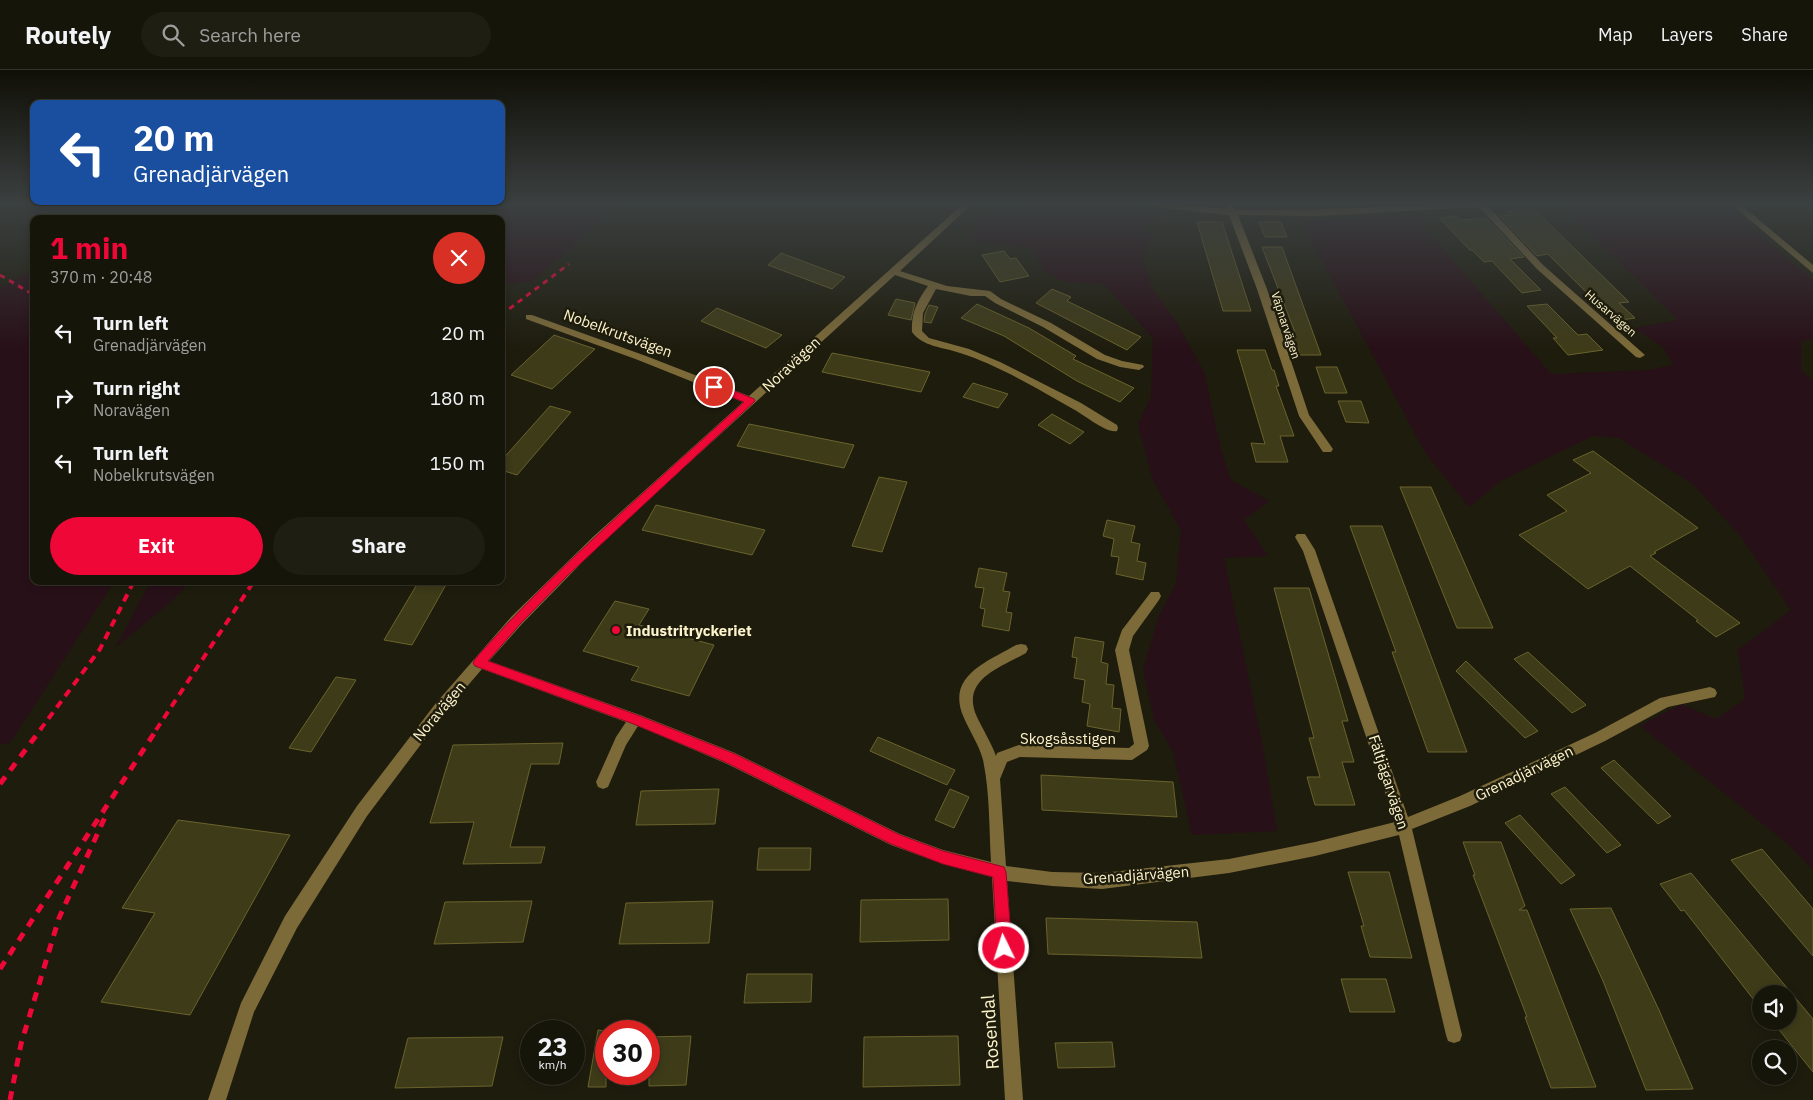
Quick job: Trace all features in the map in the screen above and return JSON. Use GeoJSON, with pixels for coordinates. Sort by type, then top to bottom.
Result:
{"type":"FeatureCollection","features":[{"type":"Feature","properties":{"kind":"street","name":"Noravägen"},"geometry":{"type":"LineString","coordinates":[[217,1100],[247,1009],[291,922],[362,811],[418,736],[517,620],[565,571],[913,252]]}},
{"type":"Feature","properties":{"kind":"street","name":"Väpnarvägen"},"geometry":{"type":"LineString","coordinates":[[1247,252],[1262,289],[1304,416],[1327,449]]}},
{"type":"Feature","properties":{"kind":"street","name":"Husarvägen"},"geometry":{"type":"LineString","coordinates":[[1526,252],[1540,267],[1640,355]]}},
{"type":"Feature","properties":{"kind":"street"},"geometry":{"type":"LineString","coordinates":[[1792,252],[1813,270]]}},
{"type":"Feature","properties":{"kind":"street"},"geometry":{"type":"LineString","coordinates":[[892,271],[933,286],[971,293],[987,293],[998,301],[1047,325],[1101,357],[1120,364],[1139,367]]}},
{"type":"Feature","properties":{"kind":"street"},"geometry":{"type":"LineString","coordinates":[[933,286],[919,306],[916,321],[916,332],[925,340],[996,364],[1077,406],[1114,428]]}},
{"type":"Feature","properties":{"kind":"street","name":"Nobelkrutsvägen"},"geometry":{"type":"LineString","coordinates":[[530,317],[751,401]]}},
{"type":"Feature","properties":{"kind":"street","name":"Fältjägarvägen"},"geometry":{"type":"LineString","coordinates":[[1301,537],[1309,550],[1404,826],[1454,1035]]}},
{"type":"Feature","properties":{"kind":"street","name":"Skogsåsstigen"},"geometry":{"type":"LineString","coordinates":[[993,779],[1002,758],[1019,751],[1132,754],[1142,746],[1122,650],[1127,634],[1155,596]]}},
{"type":"Feature","properties":{"kind":"street"},"geometry":{"type":"LineString","coordinates":[[999,872],[993,779],[989,756],[978,729],[967,714],[966,688],[975,678],[1021,650]]}},
{"type":"Feature","properties":{"kind":"street","name":"Grenadjärvägen"},"geometry":{"type":"LineString","coordinates":[[480,663],[635,720],[730,758],[896,840],[943,857],[999,872],[1052,879],[1102,881],[1229,866],[1314,849],[1393,830],[1465,801],[1600,737],[1665,702],[1710,693]]}},
{"type":"Feature","properties":{"kind":"street"},"geometry":{"type":"LineString","coordinates":[[603,782],[621,741],[635,720]]}},
{"type":"Feature","properties":{"kind":"street","name":"Rosendal"},"geometry":{"type":"LineString","coordinates":[[999,872],[1014,1100]]}},
{"type":"Feature","properties":{"kind":"shaded area"},"geometry":{"type":"Polygon","coordinates":[[[505,252],[566,252],[533,281],[505,284],[505,252]]]}},
{"type":"Feature","properties":{"kind":"shaded area"},"geometry":{"type":"Polygon","coordinates":[[[1035,252],[1145,252],[1143,259],[1152,288],[1176,321],[1204,372],[1221,450],[1231,480],[1269,501],[1244,520],[1268,556],[1224,558],[1263,747],[1277,831],[1192,835],[1173,752],[1154,720],[1143,670],[1158,618],[1176,583],[1181,531],[1152,478],[1138,425],[1151,396],[1153,338],[1104,284],[1065,282],[1044,271],[1035,252]]]}},
{"type":"Feature","properties":{"kind":"shaded area"},"geometry":{"type":"Polygon","coordinates":[[[1317,252],[1446,252],[1551,374],[1647,370],[1673,365],[1664,348],[1634,328],[1678,320],[1609,252],[1780,252],[1813,280],[1813,339],[1801,341],[1801,371],[1813,381],[1813,870],[1788,844],[1640,726],[1681,704],[1716,719],[1745,699],[1738,650],[1791,610],[1742,538],[1693,484],[1619,438],[1593,436],[1502,480],[1469,507],[1426,454],[1317,252]]]}},
{"type":"Feature","properties":{"kind":"shaded area"},"geometry":{"type":"Polygon","coordinates":[[[30,271],[30,585],[111,585],[10,743],[0,744],[0,288],[30,271]]]}},
{"type":"Feature","properties":{"kind":"shaded area"},"geometry":{"type":"Polygon","coordinates":[[[149,585],[187,585],[173,600],[115,648],[149,585]]]}},
{"type":"Feature","properties":{"kind":"building"},"geometry":{"type":"Polygon","coordinates":[[[1005,252],[1010,259],[1016,258],[1029,276],[1000,282],[982,255],[1005,252]]]}},
{"type":"Feature","properties":{"kind":"building"},"geometry":{"type":"Polygon","coordinates":[[[1206,252],[1232,252],[1251,311],[1223,311],[1206,252]]]}},
{"type":"Feature","properties":{"kind":"building"},"geometry":{"type":"Polygon","coordinates":[[[1264,252],[1284,252],[1321,355],[1300,355],[1293,335],[1296,335],[1264,252]]]}},
{"type":"Feature","properties":{"kind":"building"},"geometry":{"type":"Polygon","coordinates":[[[1474,252],[1519,252],[1524,257],[1510,259],[1541,290],[1522,293],[1492,261],[1484,262],[1474,252]]]}},
{"type":"Feature","properties":{"kind":"building"},"geometry":{"type":"Polygon","coordinates":[[[1533,252],[1578,252],[1629,302],[1619,303],[1635,318],[1615,321],[1548,254],[1537,256],[1533,252]]]}},
{"type":"Feature","properties":{"kind":"building"},"geometry":{"type":"Polygon","coordinates":[[[781,253],[845,277],[832,289],[768,265],[781,253]]]}},
{"type":"Feature","properties":{"kind":"building"},"geometry":{"type":"Polygon","coordinates":[[[1052,289],[1071,297],[1067,301],[1141,337],[1127,350],[1036,303],[1052,289]]]}},
{"type":"Feature","properties":{"kind":"building"},"geometry":{"type":"Polygon","coordinates":[[[896,299],[915,303],[911,320],[888,315],[896,299]]]}},
{"type":"Feature","properties":{"kind":"building"},"geometry":{"type":"Polygon","coordinates":[[[977,304],[1029,328],[1076,356],[1073,359],[1134,388],[1120,402],[1077,381],[1004,336],[961,318],[977,304]]]}},
{"type":"Feature","properties":{"kind":"building"},"geometry":{"type":"Polygon","coordinates":[[[1547,304],[1578,335],[1587,334],[1603,350],[1568,355],[1553,338],[1557,338],[1527,306],[1547,304]]]}},
{"type":"Feature","properties":{"kind":"building"},"geometry":{"type":"Polygon","coordinates":[[[929,305],[938,307],[931,323],[924,322],[929,305]]]}},
{"type":"Feature","properties":{"kind":"building"},"geometry":{"type":"Polygon","coordinates":[[[717,308],[782,335],[766,348],[701,321],[717,308]]]}},
{"type":"Feature","properties":{"kind":"building"},"geometry":{"type":"Polygon","coordinates":[[[554,335],[595,349],[552,389],[511,375],[554,335]]]}},
{"type":"Feature","properties":{"kind":"building"},"geometry":{"type":"Polygon","coordinates":[[[1237,350],[1265,350],[1272,370],[1274,370],[1279,386],[1276,386],[1294,436],[1280,436],[1288,462],[1256,462],[1251,443],[1265,444],[1237,350]]]}},
{"type":"Feature","properties":{"kind":"building"},"geometry":{"type":"Polygon","coordinates":[[[832,353],[930,372],[921,392],[822,372],[832,353]]]}},
{"type":"Feature","properties":{"kind":"building"},"geometry":{"type":"Polygon","coordinates":[[[1316,367],[1337,367],[1347,393],[1325,393],[1316,367]]]}},
{"type":"Feature","properties":{"kind":"building"},"geometry":{"type":"Polygon","coordinates":[[[973,383],[1008,394],[998,408],[963,397],[973,383]]]}},
{"type":"Feature","properties":{"kind":"building"},"geometry":{"type":"Polygon","coordinates":[[[1338,401],[1361,401],[1369,423],[1346,422],[1338,401]]]}},
{"type":"Feature","properties":{"kind":"building"},"geometry":{"type":"Polygon","coordinates":[[[550,406],[571,412],[517,475],[505,471],[505,457],[550,406]]]}},
{"type":"Feature","properties":{"kind":"building"},"geometry":{"type":"Polygon","coordinates":[[[1052,414],[1084,432],[1070,444],[1038,425],[1052,414]]]}},
{"type":"Feature","properties":{"kind":"building"},"geometry":{"type":"Polygon","coordinates":[[[749,424],[854,445],[844,468],[737,446],[749,424]]]}},
{"type":"Feature","properties":{"kind":"building"},"geometry":{"type":"Polygon","coordinates":[[[1593,451],[1698,528],[1650,556],[1740,623],[1716,637],[1696,621],[1698,620],[1630,566],[1588,589],[1519,535],[1567,511],[1547,495],[1591,473],[1573,460],[1593,451]]]}},
{"type":"Feature","properties":{"kind":"building"},"geometry":{"type":"Polygon","coordinates":[[[879,477],[907,482],[882,552],[852,546],[879,477]]]}},
{"type":"Feature","properties":{"kind":"building"},"geometry":{"type":"Polygon","coordinates":[[[1400,487],[1431,487],[1493,628],[1457,628],[1400,487]]]}},
{"type":"Feature","properties":{"kind":"building"},"geometry":{"type":"Polygon","coordinates":[[[656,505],[765,530],[752,555],[642,530],[656,505]]]}},
{"type":"Feature","properties":{"kind":"building"},"geometry":{"type":"Polygon","coordinates":[[[1107,520],[1135,526],[1131,542],[1140,544],[1137,561],[1146,563],[1143,580],[1116,574],[1119,557],[1111,556],[1114,539],[1103,536],[1107,520]]]}},
{"type":"Feature","properties":{"kind":"building"},"geometry":{"type":"Polygon","coordinates":[[[1350,526],[1382,526],[1467,752],[1428,752],[1392,652],[1396,652],[1350,526]]]}},
{"type":"Feature","properties":{"kind":"building"},"geometry":{"type":"Polygon","coordinates":[[[979,568],[1007,573],[1003,591],[1010,592],[1006,612],[1012,613],[1009,631],[982,626],[985,609],[980,608],[984,588],[975,587],[979,568]]]}},
{"type":"Feature","properties":{"kind":"building"},"geometry":{"type":"Polygon","coordinates":[[[417,585],[446,585],[412,645],[384,640],[417,585]]]}},
{"type":"Feature","properties":{"kind":"building"},"geometry":{"type":"Polygon","coordinates":[[[1274,588],[1309,588],[1348,721],[1342,721],[1354,762],[1342,762],[1355,805],[1315,805],[1307,777],[1320,777],[1309,738],[1314,738],[1274,588]]]}},
{"type":"Feature","properties":{"kind":"building"},"geometry":{"type":"Polygon","coordinates":[[[615,601],[649,609],[639,625],[714,645],[689,696],[631,680],[639,667],[583,651],[615,601]]]}},
{"type":"Feature","properties":{"kind":"building"},"geometry":{"type":"Polygon","coordinates":[[[1075,637],[1104,642],[1101,662],[1108,664],[1106,684],[1114,685],[1112,708],[1121,709],[1119,732],[1087,726],[1090,704],[1082,702],[1085,680],[1074,678],[1077,658],[1072,657],[1075,637]]]}},
{"type":"Feature","properties":{"kind":"building"},"geometry":{"type":"Polygon","coordinates":[[[1528,652],[1586,705],[1572,713],[1514,659],[1528,652]]]}},
{"type":"Feature","properties":{"kind":"building"},"geometry":{"type":"Polygon","coordinates":[[[1466,661],[1538,731],[1525,738],[1456,671],[1466,661]]]}},
{"type":"Feature","properties":{"kind":"building"},"geometry":{"type":"Polygon","coordinates":[[[336,677],[356,680],[311,752],[289,748],[336,677]]]}},
{"type":"Feature","properties":{"kind":"building"},"geometry":{"type":"Polygon","coordinates":[[[878,737],[955,770],[947,785],[870,751],[878,737]]]}},
{"type":"Feature","properties":{"kind":"building"},"geometry":{"type":"Polygon","coordinates":[[[563,743],[559,764],[531,764],[510,847],[545,847],[541,863],[463,864],[474,822],[430,823],[453,745],[563,743]]]}},
{"type":"Feature","properties":{"kind":"building"},"geometry":{"type":"Polygon","coordinates":[[[1614,760],[1671,816],[1658,824],[1601,768],[1614,760]]]}},
{"type":"Feature","properties":{"kind":"building"},"geometry":{"type":"Polygon","coordinates":[[[1041,775],[1173,782],[1177,817],[1042,810],[1041,775]]]}},
{"type":"Feature","properties":{"kind":"building"},"geometry":{"type":"Polygon","coordinates":[[[1565,787],[1621,845],[1607,853],[1551,794],[1565,787]]]}},
{"type":"Feature","properties":{"kind":"building"},"geometry":{"type":"Polygon","coordinates":[[[719,789],[715,824],[636,825],[641,791],[719,789]]]}},
{"type":"Feature","properties":{"kind":"building"},"geometry":{"type":"Polygon","coordinates":[[[950,789],[969,797],[954,828],[935,820],[950,789]]]}},
{"type":"Feature","properties":{"kind":"building"},"geometry":{"type":"Polygon","coordinates":[[[1520,815],[1575,875],[1561,884],[1505,823],[1520,815]]]}},
{"type":"Feature","properties":{"kind":"building"},"geometry":{"type":"Polygon","coordinates":[[[178,820],[290,835],[190,1015],[101,1002],[155,913],[122,908],[178,820]]]}},
{"type":"Feature","properties":{"kind":"building"},"geometry":{"type":"Polygon","coordinates":[[[1463,842],[1501,842],[1525,906],[1519,910],[1527,910],[1596,1087],[1551,1088],[1525,1017],[1527,1017],[1473,875],[1475,875],[1463,842]]]}},
{"type":"Feature","properties":{"kind":"building"},"geometry":{"type":"Polygon","coordinates":[[[759,848],[811,848],[810,870],[757,870],[759,848]]]}},
{"type":"Feature","properties":{"kind":"building"},"geometry":{"type":"Polygon","coordinates":[[[1762,849],[1813,909],[1813,956],[1731,860],[1762,849]]]}},
{"type":"Feature","properties":{"kind":"building"},"geometry":{"type":"Polygon","coordinates":[[[1348,872],[1389,872],[1412,958],[1370,957],[1361,926],[1364,926],[1348,872]]]}},
{"type":"Feature","properties":{"kind":"building"},"geometry":{"type":"Polygon","coordinates":[[[1691,873],[1785,985],[1752,985],[1752,997],[1684,910],[1681,911],[1660,884],[1691,873]]]}},
{"type":"Feature","properties":{"kind":"building"},"geometry":{"type":"Polygon","coordinates":[[[948,899],[949,940],[860,942],[861,900],[948,899]]]}},
{"type":"Feature","properties":{"kind":"building"},"geometry":{"type":"Polygon","coordinates":[[[532,901],[523,942],[434,944],[445,902],[532,901]]]}},
{"type":"Feature","properties":{"kind":"building"},"geometry":{"type":"Polygon","coordinates":[[[713,901],[709,943],[619,944],[626,903],[713,901]]]}},
{"type":"Feature","properties":{"kind":"building"},"geometry":{"type":"Polygon","coordinates":[[[1611,908],[1659,1010],[1693,1089],[1646,1090],[1603,981],[1570,909],[1611,908]]]}},
{"type":"Feature","properties":{"kind":"building"},"geometry":{"type":"Polygon","coordinates":[[[1046,918],[1197,922],[1202,958],[1048,954],[1046,918]]]}},
{"type":"Feature","properties":{"kind":"building"},"geometry":{"type":"Polygon","coordinates":[[[747,974],[812,974],[811,1002],[744,1003],[747,974]]]}},
{"type":"Feature","properties":{"kind":"building"},"geometry":{"type":"Polygon","coordinates":[[[1341,979],[1386,979],[1395,1012],[1350,1012],[1341,979]]]}},
{"type":"Feature","properties":{"kind":"building"},"geometry":{"type":"Polygon","coordinates":[[[1797,1000],[1813,1019],[1813,1072],[1797,1052],[1797,1040],[1787,1040],[1779,1030],[1797,1030],[1797,1000]]]}},
{"type":"Feature","properties":{"kind":"building"},"geometry":{"type":"Polygon","coordinates":[[[691,1036],[686,1085],[649,1086],[660,1085],[660,1037],[691,1036]]]}},
{"type":"Feature","properties":{"kind":"building"},"geometry":{"type":"Polygon","coordinates":[[[958,1036],[960,1085],[863,1087],[864,1037],[958,1036]]]}},
{"type":"Feature","properties":{"kind":"building"},"geometry":{"type":"Polygon","coordinates":[[[503,1037],[492,1086],[395,1088],[408,1038],[503,1037]]]}},
{"type":"Feature","properties":{"kind":"building"},"geometry":{"type":"Polygon","coordinates":[[[1112,1042],[1115,1067],[1058,1068],[1055,1043],[1112,1042]]]}},
{"type":"Feature","properties":{"kind":"building"},"geometry":{"type":"Polygon","coordinates":[[[595,1047],[595,1085],[606,1085],[606,1087],[588,1087],[595,1047]]]}},
{"type":"Feature","properties":{"kind":"railway"},"geometry":{"type":"LineString","coordinates":[[505,312],[569,264]]}},
{"type":"Feature","properties":{"kind":"railway"},"geometry":{"type":"LineString","coordinates":[[0,275],[30,293]]}},
{"type":"Feature","properties":{"kind":"railway"},"geometry":{"type":"LineString","coordinates":[[40,730],[100,649],[132,585]]}},
{"type":"Feature","properties":{"kind":"railway"},"geometry":{"type":"LineString","coordinates":[[156,730],[251,585]]}},
{"type":"Feature","properties":{"kind":"railway"},"geometry":{"type":"LineString","coordinates":[[0,784],[41,729]]}},
{"type":"Feature","properties":{"kind":"railway"},"geometry":{"type":"LineString","coordinates":[[0,969],[157,729]]}},
{"type":"Feature","properties":{"kind":"railway"},"geometry":{"type":"LineString","coordinates":[[10,1100],[21,1044],[59,918],[106,815]]}},
{"type":"Feature","properties":{"kind":"place","name":"Industritryckeriet"},"geometry":{"type":"Point","coordinates":[616,630]}},
{"type":"Feature","properties":{"kind":"route"},"geometry":{"type":"LineString","coordinates":[[714,387],[751,401],[598,539],[517,620],[480,663],[635,720],[730,758],[896,840],[943,857],[999,872],[1004,948]]}}]}
